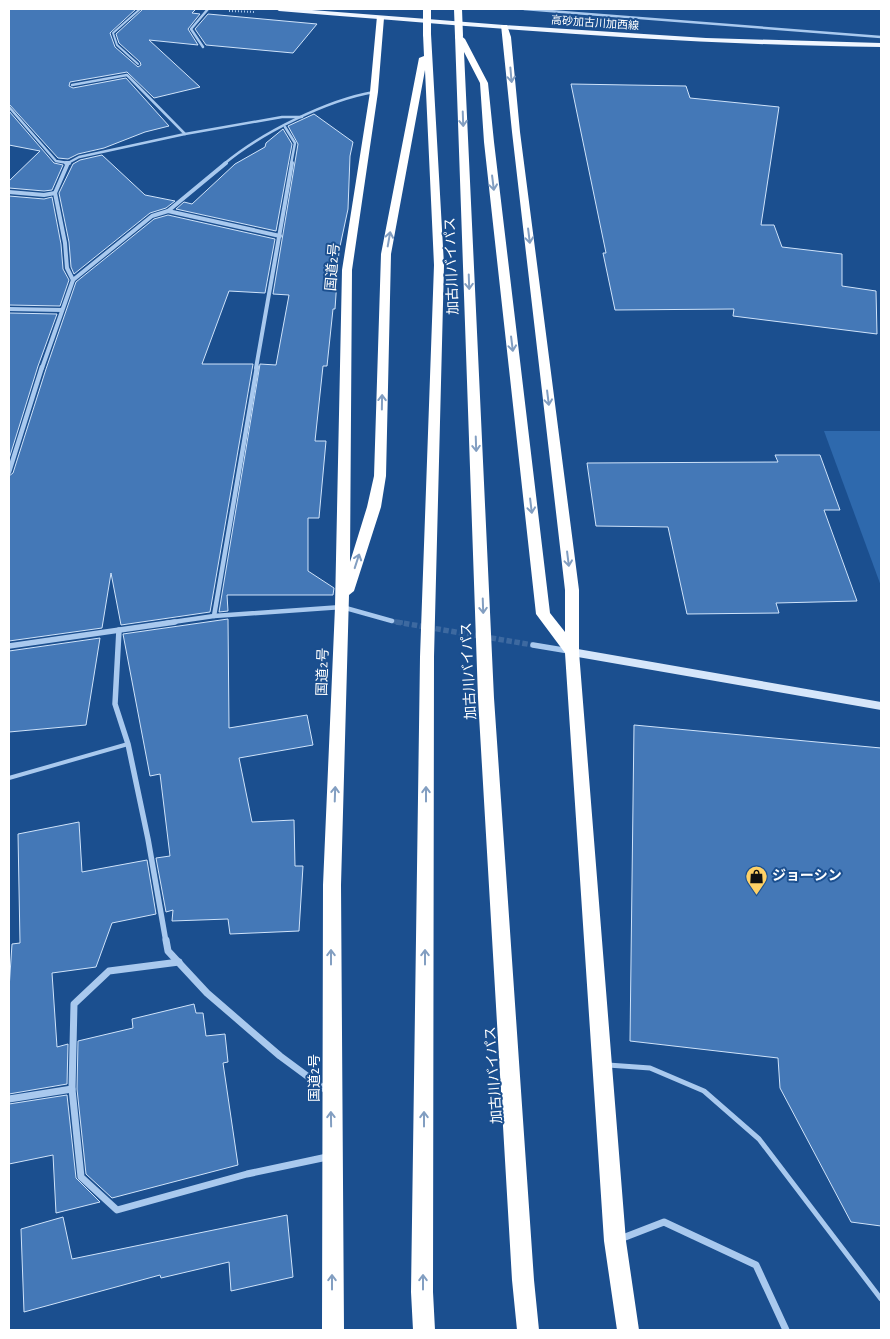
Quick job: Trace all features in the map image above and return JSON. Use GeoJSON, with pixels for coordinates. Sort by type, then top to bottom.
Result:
{"type":"FeatureCollection","features":[{"type":"Feature","properties":{"kind":"highway","name":"加古川バイパス"},"geometry":{"type":"LineString","coordinates":[[424,1330],[422,1282],[427,657],[438,265],[427,9]]}},
{"type":"Feature","properties":{"kind":"highway","name":"加古川バイパス"},"geometry":{"type":"LineString","coordinates":[[458,9],[486,698],[528,1330]]}},
{"type":"Feature","properties":{"kind":"highway","name":"国道2号"},"geometry":{"type":"LineString","coordinates":[[332,1330],[332,885],[342,607],[347,270],[374,92],[380,18]]}},
{"type":"Feature","properties":{"kind":"highway"},"geometry":{"type":"LineString","coordinates":[[504,27],[507,37],[572,590],[572,652],[601,1064],[615,1241],[628,1330]]}},
{"type":"Feature","properties":{"kind":"highway"},"geometry":{"type":"LineString","coordinates":[[342,607],[374,507],[380,476],[386,254],[427,34]]}},
{"type":"Feature","properties":{"kind":"highway"},"geometry":{"type":"LineString","coordinates":[[459,36],[484,84],[488,142],[543,614],[572,652]]}},
{"type":"Feature","properties":{"kind":"main road","name":"高砂加古川加西線"},"geometry":{"type":"LineString","coordinates":[[279,9],[380,18],[706,40],[881,45]]}},
{"type":"Feature","properties":{"kind":"street"},"geometry":{"type":"LineString","coordinates":[[202,47],[191,29],[208,9]]}},
{"type":"Feature","properties":{"kind":"street"},"geometry":{"type":"LineString","coordinates":[[524,9],[881,37]]}},
{"type":"Feature","properties":{"kind":"street"},"geometry":{"type":"LineString","coordinates":[[72,85],[127,75],[185,134]]}},
{"type":"Feature","properties":{"kind":"street"},"geometry":{"type":"LineString","coordinates":[[9,472],[73,280],[152,216],[168,211],[241,150],[302,117],[351,96],[374,92]]}},
{"type":"Feature","properties":{"kind":"street"},"geometry":{"type":"LineString","coordinates":[[9,107],[56,161],[68,163],[79,157],[185,134],[282,117],[302,117]]}},
{"type":"Feature","properties":{"kind":"street"},"geometry":{"type":"LineString","coordinates":[[214,616],[280,236],[294,143],[285,127]]}},
{"type":"Feature","properties":{"kind":"street"},"geometry":{"type":"LineString","coordinates":[[68,163],[56,193],[56,204],[65,243],[67,268],[73,280]]}},
{"type":"Feature","properties":{"kind":"street"},"geometry":{"type":"LineString","coordinates":[[9,192],[44,195],[56,193]]}},
{"type":"Feature","properties":{"kind":"street"},"geometry":{"type":"LineString","coordinates":[[168,211],[280,236]]}},
{"type":"Feature","properties":{"kind":"street"},"geometry":{"type":"LineString","coordinates":[[9,308],[62,310]]}},
{"type":"Feature","properties":{"kind":"street"},"geometry":{"type":"LineString","coordinates":[[9,646],[214,616],[342,607],[392,621]]}},
{"type":"Feature","properties":{"kind":"street"},"geometry":{"type":"LineString","coordinates":[[120,630],[115,704],[128,744],[148,839],[168,951],[214,1000],[280,1056],[331,1093]]}},
{"type":"Feature","properties":{"kind":"street"},"geometry":{"type":"LineString","coordinates":[[533,645],[881,706]]}},
{"type":"Feature","properties":{"kind":"street"},"geometry":{"type":"LineString","coordinates":[[179,962],[109,971],[74,1004],[72,1090],[81,1176],[117,1210],[247,1174],[332,1156]]}},
{"type":"Feature","properties":{"kind":"street"},"geometry":{"type":"LineString","coordinates":[[9,1100],[72,1090]]}},
{"type":"Feature","properties":{"kind":"street"},"geometry":{"type":"LineString","coordinates":[[615,1241],[664,1222],[756,1266],[786,1330]]}},
{"type":"Feature","properties":{"kind":"lane"},"geometry":{"type":"LineString","coordinates":[[138,64],[117,45],[113,33],[140,9]]}},
{"type":"Feature","properties":{"kind":"lane"},"geometry":{"type":"LineString","coordinates":[[9,778],[128,744]]}},
{"type":"Feature","properties":{"kind":"lane"},"geometry":{"type":"LineString","coordinates":[[601,1064],[650,1068],[704,1091],[759,1139],[881,1299]]}},
{"type":"Feature","properties":{"kind":"shaded area"},"geometry":{"type":"Polygon","coordinates":[[[824,431],[881,431],[881,586],[824,431]]]}},
{"type":"Feature","properties":{"kind":"building"},"geometry":{"type":"Polygon","coordinates":[[[9,9],[136,9],[110,33],[115,47],[138,67],[141,65],[140,62],[119,43],[116,34],[143,9],[196,9],[192,13],[200,14],[188,29],[198,45],[149,40],[200,87],[154,98],[127,72],[70,82],[69,86],[73,88],[126,78],[169,126],[145,132],[104,148],[78,154],[68,159],[58,158],[9,104],[9,9]]]}},
{"type":"Feature","properties":{"kind":"building"},"geometry":{"type":"Polygon","coordinates":[[[208,14],[317,24],[293,53],[206,45],[195,29],[208,14]]]}},
{"type":"Feature","properties":{"kind":"building"},"geometry":{"type":"Polygon","coordinates":[[[571,84],[686,86],[690,98],[779,107],[761,225],[774,225],[782,247],[842,254],[842,286],[876,291],[877,334],[733,316],[734,309],[615,310],[603,253],[606,253],[571,84]]]}},
{"type":"Feature","properties":{"kind":"building"},"geometry":{"type":"Polygon","coordinates":[[[9,111],[54,163],[63,165],[52,190],[9,188],[9,181],[40,151],[9,145],[9,111]]]}},
{"type":"Feature","properties":{"kind":"building"},"geometry":{"type":"Polygon","coordinates":[[[314,114],[353,142],[350,156],[348,209],[339,251],[335,309],[333,309],[327,366],[323,366],[315,441],[326,441],[319,518],[308,518],[308,571],[334,588],[333,595],[227,595],[228,611],[219,612],[260,364],[276,365],[289,295],[273,294],[298,144],[288,126],[314,114]]]}},
{"type":"Feature","properties":{"kind":"building"},"geometry":{"type":"Polygon","coordinates":[[[283,129],[292,144],[276,231],[176,209],[184,202],[192,204],[235,164],[265,147],[266,143],[283,129]]]}},
{"type":"Feature","properties":{"kind":"building"},"geometry":{"type":"Polygon","coordinates":[[[102,155],[145,195],[175,201],[166,208],[150,213],[74,274],[71,267],[69,242],[59,193],[73,164],[80,160],[102,155]]]}},
{"type":"Feature","properties":{"kind":"building"},"geometry":{"type":"Polygon","coordinates":[[[9,196],[44,199],[52,197],[61,244],[63,269],[69,280],[60,306],[9,305],[9,196]]]}},
{"type":"Feature","properties":{"kind":"building"},"geometry":{"type":"Polygon","coordinates":[[[168,215],[275,239],[265,293],[229,291],[202,364],[253,364],[210,612],[121,625],[111,573],[102,628],[9,641],[9,476],[13,473],[76,282],[154,219],[168,215]]]}},
{"type":"Feature","properties":{"kind":"building"},"geometry":{"type":"Polygon","coordinates":[[[9,313],[57,314],[38,366],[9,459],[9,313]]]}},
{"type":"Feature","properties":{"kind":"building"},"geometry":{"type":"Polygon","coordinates":[[[775,455],[820,455],[840,510],[824,510],[857,601],[776,603],[779,613],[687,614],[668,527],[596,526],[587,463],[778,462],[775,455]]]}},
{"type":"Feature","properties":{"kind":"building"},"geometry":{"type":"Polygon","coordinates":[[[228,619],[229,728],[307,715],[313,745],[239,758],[252,822],[294,820],[295,866],[303,866],[299,931],[230,934],[228,919],[172,921],[173,910],[166,912],[156,858],[170,856],[160,774],[150,776],[123,634],[228,619]]]}},
{"type":"Feature","properties":{"kind":"building"},"geometry":{"type":"Polygon","coordinates":[[[100,638],[86,725],[9,732],[9,651],[100,638]]]}},
{"type":"Feature","properties":{"kind":"building","name":"ジョーシン"},"geometry":{"type":"Polygon","coordinates":[[[634,725],[881,748],[881,1226],[851,1222],[780,1088],[778,1058],[630,1041],[634,725]]]}},
{"type":"Feature","properties":{"kind":"building"},"geometry":{"type":"Polygon","coordinates":[[[79,822],[82,872],[147,860],[156,914],[112,923],[96,967],[52,973],[57,1047],[68,1044],[67,1084],[9,1094],[9,989],[12,944],[20,943],[18,834],[79,822]]]}},
{"type":"Feature","properties":{"kind":"building"},"geometry":{"type":"Polygon","coordinates":[[[194,1004],[196,1013],[203,1013],[206,1036],[225,1034],[228,1062],[223,1063],[238,1165],[112,1198],[86,1174],[77,1089],[78,1041],[133,1028],[132,1019],[194,1004]]]}},
{"type":"Feature","properties":{"kind":"building"},"geometry":{"type":"Polygon","coordinates":[[[67,1095],[76,1178],[100,1202],[56,1213],[53,1155],[9,1164],[9,1104],[67,1095]]]}},
{"type":"Feature","properties":{"kind":"building"},"geometry":{"type":"Polygon","coordinates":[[[287,1215],[293,1277],[231,1291],[229,1262],[161,1278],[160,1275],[24,1312],[21,1229],[63,1217],[72,1259],[287,1215]]]}},
{"type":"Feature","properties":{"kind":"tunnel"},"geometry":{"type":"LineString","coordinates":[[392,621],[404,623]]}},
{"type":"Feature","properties":{"kind":"tunnel"},"geometry":{"type":"LineString","coordinates":[[396,622],[533,645]]}},
{"type":"Feature","properties":{"kind":"place","name":"ジョーシン"},"geometry":{"type":"Point","coordinates":[756,895]}}]}
